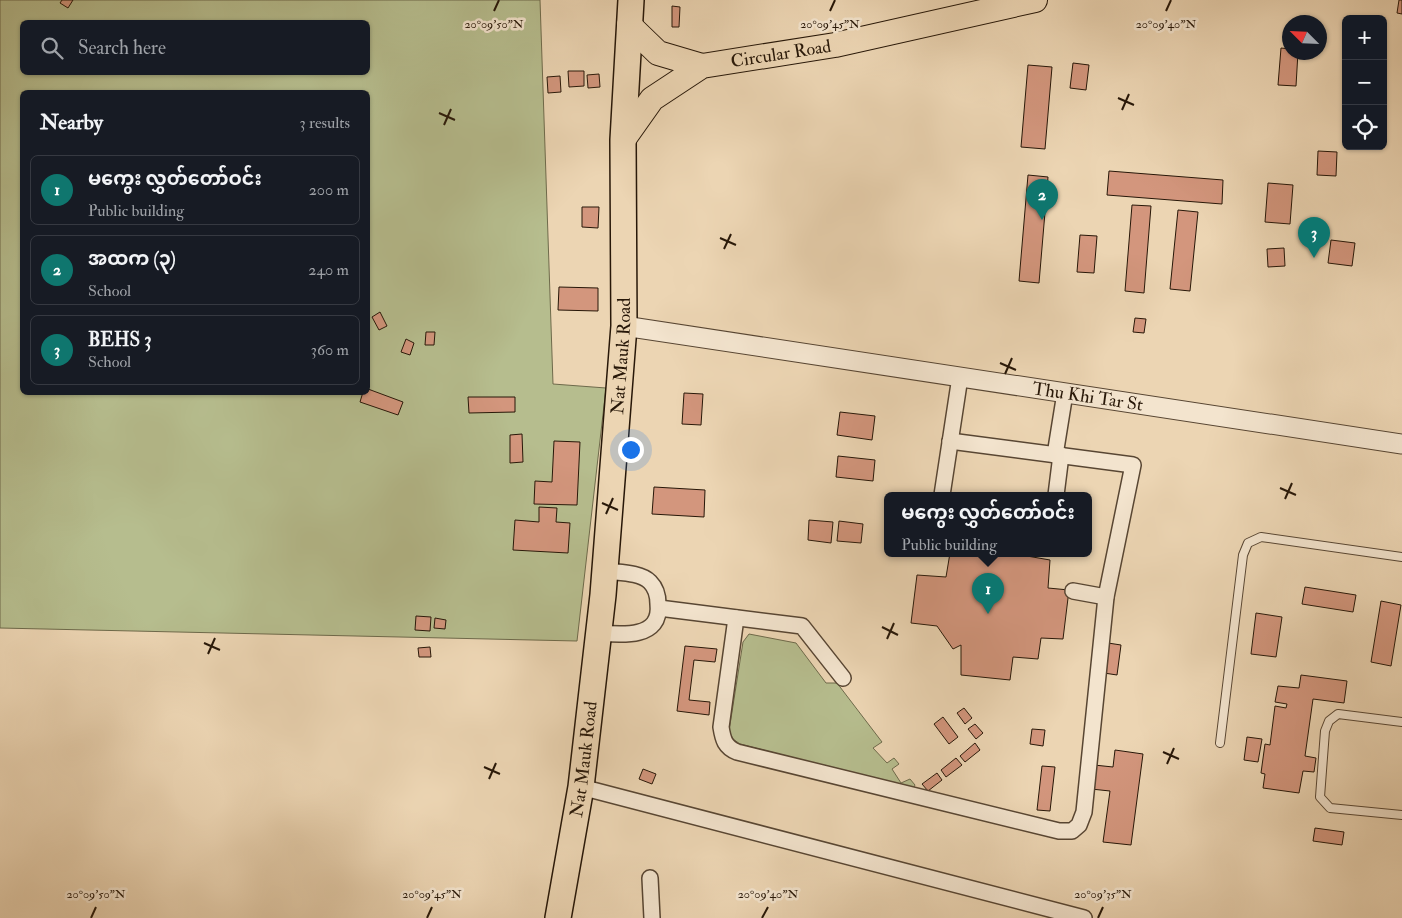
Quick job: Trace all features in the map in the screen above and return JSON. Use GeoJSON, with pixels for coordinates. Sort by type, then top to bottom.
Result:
{"type":"FeatureCollection","features":[{"type":"Feature","properties":{"kind":"highway","name":"Nat Mauk Road"},"geometry":{"type":"LineString","coordinates":[[558,918],[581,787],[605,571],[624,326],[623,140],[631,0]]}},
{"type":"Feature","properties":{"kind":"main road","name":"Circular Road"},"geometry":{"type":"LineString","coordinates":[[702,66],[835,45],[1035,0]]}},
{"type":"Feature","properties":{"kind":"main road"},"geometry":{"type":"LineString","coordinates":[[629,25],[658,53],[702,66]]}},
{"type":"Feature","properties":{"kind":"main road"},"geometry":{"type":"LineString","coordinates":[[623,140],[652,99],[702,66]]}},
{"type":"Feature","properties":{"kind":"street","name":"Thu Khi Tar St"},"geometry":{"type":"LineString","coordinates":[[624,326],[1402,444]]}},
{"type":"Feature","properties":{"kind":"street"},"geometry":{"type":"LineString","coordinates":[[942,492],[960,377]]}},
{"type":"Feature","properties":{"kind":"street"},"geometry":{"type":"LineString","coordinates":[[1056,492],[1065,392]]}},
{"type":"Feature","properties":{"kind":"street"},"geometry":{"type":"LineString","coordinates":[[736,618],[721,727],[722,738],[728,748],[737,752],[1050,828],[1072,831],[1079,825],[1084,812],[1106,597],[1133,465],[950,441]]}},
{"type":"Feature","properties":{"kind":"street"},"geometry":{"type":"LineString","coordinates":[[599,633],[629,635],[644,631],[654,622],[659,608],[658,595],[650,582],[638,575],[605,571]]}},
{"type":"Feature","properties":{"kind":"street"},"geometry":{"type":"LineString","coordinates":[[1073,591],[1106,597]]}},
{"type":"Feature","properties":{"kind":"street"},"geometry":{"type":"LineString","coordinates":[[659,608],[802,626],[843,678]]}},
{"type":"Feature","properties":{"kind":"street"},"geometry":{"type":"LineString","coordinates":[[581,787],[1084,918]]}},
{"type":"Feature","properties":{"kind":"street"},"geometry":{"type":"LineString","coordinates":[[650,878],[652,918]]}},
{"type":"Feature","properties":{"kind":"lane"},"geometry":{"type":"LineString","coordinates":[[1220,743],[1243,555],[1248,543],[1260,538],[1402,557]]}},
{"type":"Feature","properties":{"kind":"lane"},"geometry":{"type":"LineString","coordinates":[[1402,722],[1338,714],[1329,721],[1325,731],[1320,797],[1330,808],[1402,815]]}},
{"type":"Feature","properties":{"kind":"green space"},"geometry":{"type":"Polygon","coordinates":[[[0,0],[540,0],[553,384],[606,388],[577,641],[0,628],[0,0]]]}},
{"type":"Feature","properties":{"kind":"green space"},"geometry":{"type":"Polygon","coordinates":[[[749,634],[796,643],[826,683],[837,683],[882,742],[873,748],[887,763],[894,758],[899,764],[892,769],[901,783],[910,779],[915,785],[913,789],[740,744],[733,739],[729,731],[743,642],[749,634]]]}},
{"type":"Feature","properties":{"kind":"building"},"geometry":{"type":"Polygon","coordinates":[[[62,0],[73,0],[68,8],[60,3],[62,0]]]}},
{"type":"Feature","properties":{"kind":"building"},"geometry":{"type":"Polygon","coordinates":[[[1399,0],[1402,0],[1402,14],[1397,13],[1399,0]]]}},
{"type":"Feature","properties":{"kind":"building"},"geometry":{"type":"Polygon","coordinates":[[[672,6],[680,7],[679,27],[672,27],[672,6]]]}},
{"type":"Feature","properties":{"kind":"building"},"geometry":{"type":"Polygon","coordinates":[[[1281,48],[1282,60],[1298,60],[1296,86],[1278,85],[1281,48]]]}},
{"type":"Feature","properties":{"kind":"building"},"geometry":{"type":"Polygon","coordinates":[[[1073,63],[1089,65],[1086,90],[1070,88],[1073,63]]]}},
{"type":"Feature","properties":{"kind":"building"},"geometry":{"type":"Polygon","coordinates":[[[1028,65],[1052,67],[1045,149],[1021,147],[1028,65]]]}},
{"type":"Feature","properties":{"kind":"building"},"geometry":{"type":"Polygon","coordinates":[[[568,71],[584,71],[584,86],[569,87],[568,71]]]}},
{"type":"Feature","properties":{"kind":"building"},"geometry":{"type":"Polygon","coordinates":[[[599,74],[600,87],[588,88],[587,75],[599,74]]]}},
{"type":"Feature","properties":{"kind":"building"},"geometry":{"type":"Polygon","coordinates":[[[560,76],[561,92],[548,93],[547,77],[560,76]]]}},
{"type":"Feature","properties":{"kind":"building"},"geometry":{"type":"Polygon","coordinates":[[[1318,151],[1337,152],[1336,176],[1317,175],[1318,151]]]}},
{"type":"Feature","properties":{"kind":"building"},"geometry":{"type":"Polygon","coordinates":[[[1109,171],[1223,180],[1222,204],[1107,195],[1109,171]]]}},
{"type":"Feature","properties":{"kind":"building"},"geometry":{"type":"Polygon","coordinates":[[[1028,175],[1048,177],[1039,283],[1019,281],[1028,175]]]}},
{"type":"Feature","properties":{"kind":"building"},"geometry":{"type":"Polygon","coordinates":[[[1268,183],[1293,185],[1290,224],[1265,222],[1268,183]]]}},
{"type":"Feature","properties":{"kind":"building"},"geometry":{"type":"Polygon","coordinates":[[[1132,205],[1151,206],[1144,293],[1125,291],[1132,205]]]}},
{"type":"Feature","properties":{"kind":"building"},"geometry":{"type":"Polygon","coordinates":[[[582,207],[599,207],[598,228],[582,227],[582,207]]]}},
{"type":"Feature","properties":{"kind":"building"},"geometry":{"type":"Polygon","coordinates":[[[1178,210],[1198,212],[1190,291],[1170,289],[1178,210]]]}},
{"type":"Feature","properties":{"kind":"building"},"geometry":{"type":"Polygon","coordinates":[[[1080,235],[1097,236],[1094,273],[1077,272],[1080,235]]]}},
{"type":"Feature","properties":{"kind":"building"},"geometry":{"type":"Polygon","coordinates":[[[1331,240],[1355,243],[1352,266],[1328,263],[1331,240]]]}},
{"type":"Feature","properties":{"kind":"building"},"geometry":{"type":"Polygon","coordinates":[[[1284,248],[1285,266],[1268,267],[1267,249],[1284,248]]]}},
{"type":"Feature","properties":{"kind":"building"},"geometry":{"type":"Polygon","coordinates":[[[559,287],[598,288],[598,311],[558,310],[559,287]]]}},
{"type":"Feature","properties":{"kind":"building"},"geometry":{"type":"Polygon","coordinates":[[[380,312],[387,326],[379,330],[372,317],[380,312]]]}},
{"type":"Feature","properties":{"kind":"building"},"geometry":{"type":"Polygon","coordinates":[[[1135,318],[1146,319],[1144,333],[1133,332],[1135,318]]]}},
{"type":"Feature","properties":{"kind":"building"},"geometry":{"type":"Polygon","coordinates":[[[426,332],[435,332],[434,345],[425,345],[426,332]]]}},
{"type":"Feature","properties":{"kind":"building"},"geometry":{"type":"Polygon","coordinates":[[[406,339],[414,343],[410,355],[401,352],[406,339]]]}},
{"type":"Feature","properties":{"kind":"building"},"geometry":{"type":"Polygon","coordinates":[[[370,390],[403,402],[398,415],[360,402],[362,395],[370,395],[370,390]]]}},
{"type":"Feature","properties":{"kind":"building"},"geometry":{"type":"Polygon","coordinates":[[[684,393],[703,394],[701,425],[682,424],[684,393]]]}},
{"type":"Feature","properties":{"kind":"building"},"geometry":{"type":"Polygon","coordinates":[[[468,397],[515,397],[515,412],[469,413],[468,397]]]}},
{"type":"Feature","properties":{"kind":"building"},"geometry":{"type":"Polygon","coordinates":[[[840,412],[875,416],[872,440],[837,435],[840,412]]]}},
{"type":"Feature","properties":{"kind":"building"},"geometry":{"type":"Polygon","coordinates":[[[522,434],[523,462],[510,463],[510,435],[522,434]]]}},
{"type":"Feature","properties":{"kind":"building"},"geometry":{"type":"Polygon","coordinates":[[[554,441],[580,442],[577,505],[534,504],[535,481],[552,482],[554,441]]]}},
{"type":"Feature","properties":{"kind":"building"},"geometry":{"type":"Polygon","coordinates":[[[838,456],[875,460],[873,481],[836,477],[838,456]]]}},
{"type":"Feature","properties":{"kind":"building"},"geometry":{"type":"Polygon","coordinates":[[[654,487],[705,490],[704,517],[652,514],[654,487]]]}},
{"type":"Feature","properties":{"kind":"building"},"geometry":{"type":"Polygon","coordinates":[[[539,507],[557,508],[556,522],[570,523],[568,553],[513,550],[515,520],[539,522],[539,507]]]}},
{"type":"Feature","properties":{"kind":"building"},"geometry":{"type":"Polygon","coordinates":[[[809,520],[833,522],[831,543],[808,540],[809,520]]]}},
{"type":"Feature","properties":{"kind":"building"},"geometry":{"type":"Polygon","coordinates":[[[839,521],[863,524],[861,543],[837,541],[839,521]]]}},
{"type":"Feature","properties":{"kind":"building"},"geometry":{"type":"Polygon","coordinates":[[[949,557],[1033,557],[1050,560],[1048,588],[1069,590],[1063,639],[1041,638],[1038,659],[1013,657],[1010,680],[961,675],[961,645],[953,649],[937,626],[911,623],[917,575],[946,577],[949,557]]]}},
{"type":"Feature","properties":{"kind":"building"},"geometry":{"type":"Polygon","coordinates":[[[1305,587],[1356,595],[1353,612],[1302,604],[1305,587]]]}},
{"type":"Feature","properties":{"kind":"building"},"geometry":{"type":"Polygon","coordinates":[[[1381,601],[1401,605],[1391,666],[1371,662],[1381,601]]]}},
{"type":"Feature","properties":{"kind":"building"},"geometry":{"type":"Polygon","coordinates":[[[1256,613],[1282,617],[1276,657],[1251,654],[1256,613]]]}},
{"type":"Feature","properties":{"kind":"building"},"geometry":{"type":"Polygon","coordinates":[[[416,616],[431,617],[430,631],[415,630],[416,616]]]}},
{"type":"Feature","properties":{"kind":"building"},"geometry":{"type":"Polygon","coordinates":[[[435,618],[446,620],[445,629],[434,628],[435,618]]]}},
{"type":"Feature","properties":{"kind":"building"},"geometry":{"type":"Polygon","coordinates":[[[1108,643],[1121,645],[1117,675],[1104,673],[1108,643]]]}},
{"type":"Feature","properties":{"kind":"building"},"geometry":{"type":"Polygon","coordinates":[[[685,646],[717,649],[715,662],[694,660],[689,700],[710,702],[709,715],[677,711],[685,646]]]}},
{"type":"Feature","properties":{"kind":"building"},"geometry":{"type":"Polygon","coordinates":[[[430,647],[431,657],[419,657],[418,648],[430,647]]]}},
{"type":"Feature","properties":{"kind":"building"},"geometry":{"type":"Polygon","coordinates":[[[1301,675],[1347,681],[1344,703],[1313,699],[1305,756],[1316,758],[1314,772],[1303,771],[1299,793],[1263,788],[1265,774],[1261,773],[1265,744],[1270,745],[1275,706],[1286,708],[1287,704],[1275,702],[1278,686],[1299,688],[1301,675]]]}},
{"type":"Feature","properties":{"kind":"building"},"geometry":{"type":"Polygon","coordinates":[[[964,708],[972,718],[965,724],[957,713],[964,708]]]}},
{"type":"Feature","properties":{"kind":"building"},"geometry":{"type":"Polygon","coordinates":[[[943,717],[958,737],[949,744],[934,724],[943,717]]]}},
{"type":"Feature","properties":{"kind":"building"},"geometry":{"type":"Polygon","coordinates":[[[975,724],[983,733],[976,739],[968,729],[975,724]]]}},
{"type":"Feature","properties":{"kind":"building"},"geometry":{"type":"Polygon","coordinates":[[[1032,729],[1045,730],[1043,746],[1030,744],[1032,729]]]}},
{"type":"Feature","properties":{"kind":"building"},"geometry":{"type":"Polygon","coordinates":[[[1247,737],[1262,739],[1258,762],[1244,760],[1247,737]]]}},
{"type":"Feature","properties":{"kind":"building"},"geometry":{"type":"Polygon","coordinates":[[[975,743],[980,750],[965,762],[960,756],[975,743]]]}},
{"type":"Feature","properties":{"kind":"building"},"geometry":{"type":"Polygon","coordinates":[[[1115,750],[1143,754],[1131,845],[1103,842],[1110,791],[1091,789],[1094,765],[1113,767],[1115,750]]]}},
{"type":"Feature","properties":{"kind":"building"},"geometry":{"type":"Polygon","coordinates":[[[956,758],[962,765],[946,777],[941,770],[956,758]]]}},
{"type":"Feature","properties":{"kind":"building"},"geometry":{"type":"Polygon","coordinates":[[[1042,766],[1055,767],[1050,811],[1037,810],[1042,766]]]}},
{"type":"Feature","properties":{"kind":"building"},"geometry":{"type":"Polygon","coordinates":[[[643,769],[656,774],[652,784],[639,779],[643,769]]]}},
{"type":"Feature","properties":{"kind":"building"},"geometry":{"type":"Polygon","coordinates":[[[937,773],[942,780],[928,791],[922,784],[937,773]]]}},
{"type":"Feature","properties":{"kind":"building"},"geometry":{"type":"Polygon","coordinates":[[[1315,828],[1344,832],[1342,845],[1313,841],[1315,828]]]}},
{"type":"Feature","properties":{"kind":"place","name":"အထက (၃)"},"geometry":{"type":"Point","coordinates":[1042,220]}},
{"type":"Feature","properties":{"kind":"place","name":"BEHS 3"},"geometry":{"type":"Point","coordinates":[1314,258]}},
{"type":"Feature","properties":{"kind":"place","name":"မကွေး လွှတ်တော်ဝင်း"},"geometry":{"type":"Point","coordinates":[988,614]}}]}
